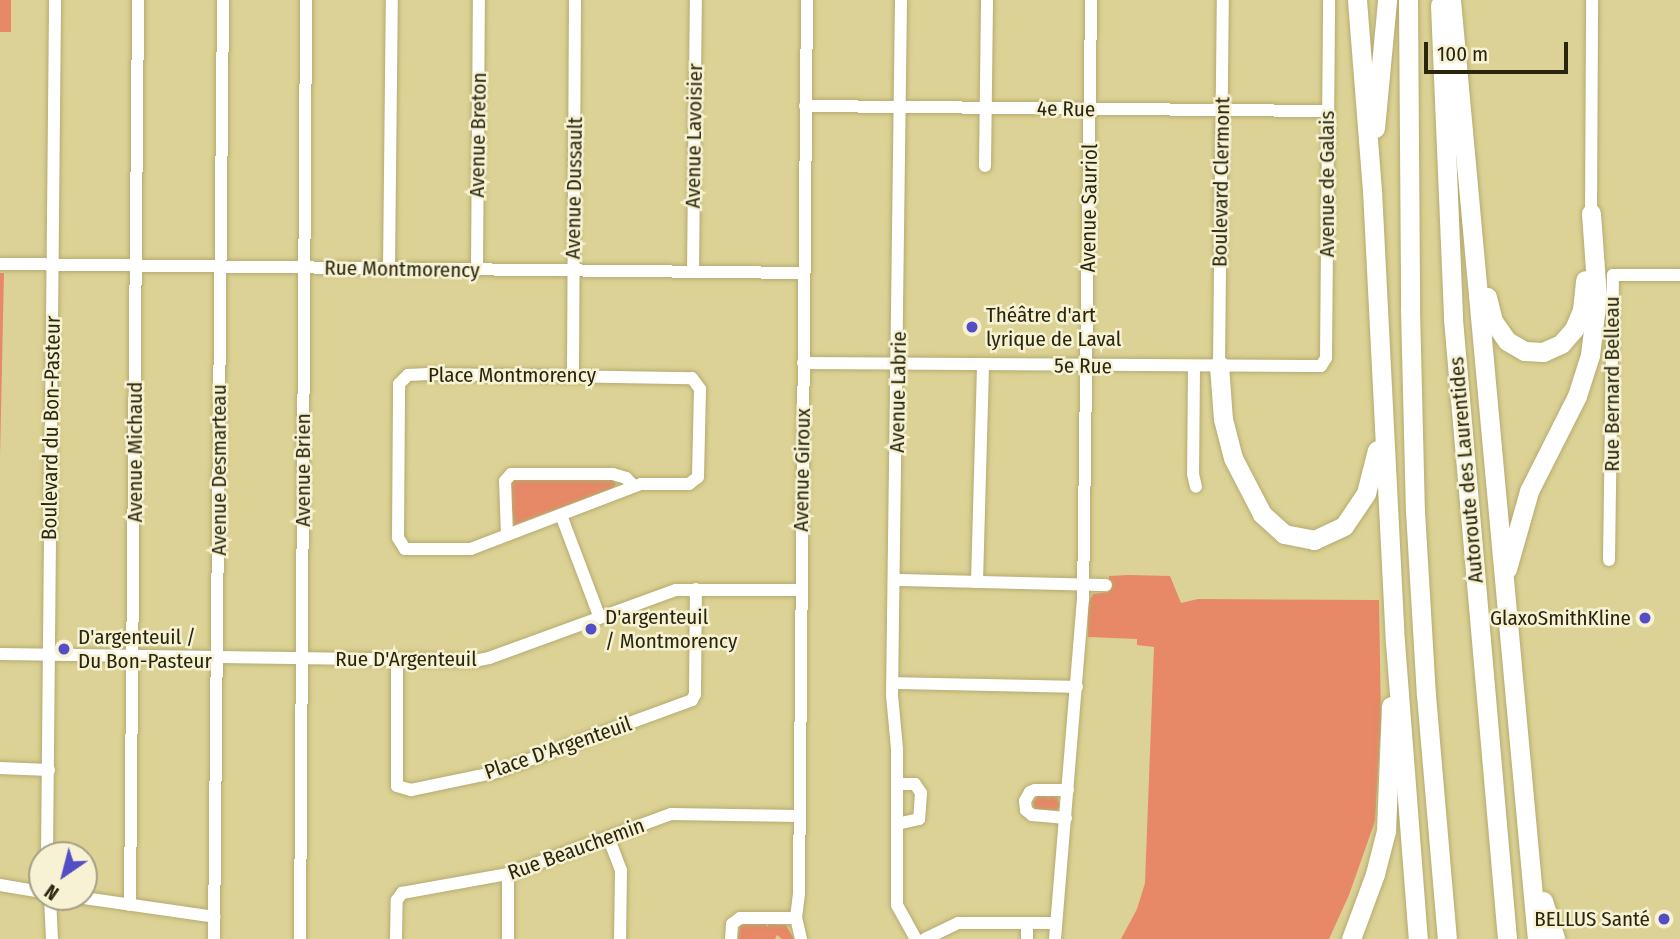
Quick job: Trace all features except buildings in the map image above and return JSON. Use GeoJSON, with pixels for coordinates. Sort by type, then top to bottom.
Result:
{"type":"FeatureCollection","features":[{"type":"Feature","properties":{"kind":"highway"},"geometry":{"type":"LineString","coordinates":[[1357,0],[1373,190],[1382,429],[1395,642],[1418,939]]}},
{"type":"Feature","properties":{"kind":"highway"},"geometry":{"type":"LineString","coordinates":[[1373,190],[1376,117],[1387,0]]}},
{"type":"Feature","properties":{"kind":"highway"},"geometry":{"type":"LineString","coordinates":[[1408,0],[1415,511],[1426,695],[1447,939]]}},
{"type":"Feature","properties":{"kind":"highway","name":"Autoroute des Laurentides"},"geometry":{"type":"LineString","coordinates":[[1440,0],[1450,283],[1507,939]]}},
{"type":"Feature","properties":{"kind":"highway"},"geometry":{"type":"LineString","coordinates":[[1451,0],[1537,939]]}},
{"type":"Feature","properties":{"kind":"highway"},"geometry":{"type":"LineString","coordinates":[[1470,208],[1493,321],[1509,343],[1535,353],[1561,345],[1580,318],[1591,213]]}},
{"type":"Feature","properties":{"kind":"highway"},"geometry":{"type":"LineString","coordinates":[[1504,581],[1529,491],[1577,396],[1590,355],[1597,297],[1591,213]]}},
{"type":"Feature","properties":{"kind":"highway"},"geometry":{"type":"LineString","coordinates":[[1219,365],[1224,427],[1233,458],[1262,514],[1273,527],[1288,536],[1303,540],[1322,538],[1351,520],[1367,490],[1382,429]]}},
{"type":"Feature","properties":{"kind":"highway"},"geometry":{"type":"LineString","coordinates":[[1351,934],[1375,874],[1386,831],[1395,642]]}},
{"type":"Feature","properties":{"kind":"highway"},"geometry":{"type":"LineString","coordinates":[[1528,839],[1555,939]]}},
{"type":"Feature","properties":{"kind":"street","name":"Boulevard du Bon-Pasteur"},"geometry":{"type":"LineString","coordinates":[[47,841],[55,0]]}},
{"type":"Feature","properties":{"kind":"street","name":"Avenue Michaud"},"geometry":{"type":"LineString","coordinates":[[130,905],[138,0]]}},
{"type":"Feature","properties":{"kind":"street","name":"Avenue Desmarteau"},"geometry":{"type":"LineString","coordinates":[[214,939],[223,0]]}},
{"type":"Feature","properties":{"kind":"street","name":"Avenue Brien"},"geometry":{"type":"LineString","coordinates":[[300,939],[306,0]]}},
{"type":"Feature","properties":{"kind":"street"},"geometry":{"type":"LineString","coordinates":[[389,269],[392,0]]}},
{"type":"Feature","properties":{"kind":"street","name":"Avenue Breton"},"geometry":{"type":"LineString","coordinates":[[477,270],[479,0]]}},
{"type":"Feature","properties":{"kind":"street","name":"Avenue Dussault"},"geometry":{"type":"LineString","coordinates":[[573,376],[575,0]]}},
{"type":"Feature","properties":{"kind":"street","name":"Avenue Lavoisier"},"geometry":{"type":"LineString","coordinates":[[693,272],[696,0]]}},
{"type":"Feature","properties":{"kind":"street","name":"Avenue Giroux"},"geometry":{"type":"LineString","coordinates":[[801,939],[796,918],[807,0]]}},
{"type":"Feature","properties":{"kind":"street","name":"Avenue Labrie"},"geometry":{"type":"LineString","coordinates":[[901,0],[893,683],[898,784],[897,905],[916,939]]}},
{"type":"Feature","properties":{"kind":"street"},"geometry":{"type":"LineString","coordinates":[[985,166],[987,0]]}},
{"type":"Feature","properties":{"kind":"street","name":"Avenue Sauriol"},"geometry":{"type":"LineString","coordinates":[[1055,939],[1077,687],[1083,584],[1091,0]]}},
{"type":"Feature","properties":{"kind":"street","name":"Boulevard Clermont"},"geometry":{"type":"LineString","coordinates":[[1219,365],[1223,0]]}},
{"type":"Feature","properties":{"kind":"street","name":"Avenue de Galais"},"geometry":{"type":"LineString","coordinates":[[1321,366],[1326,358],[1329,0]]}},
{"type":"Feature","properties":{"kind":"street"},"geometry":{"type":"LineString","coordinates":[[1591,213],[1592,0]]}},
{"type":"Feature","properties":{"kind":"street","name":"4e Rue"},"geometry":{"type":"LineString","coordinates":[[805,106],[1327,111]]}},
{"type":"Feature","properties":{"kind":"street","name":"Rue Montmorency"},"geometry":{"type":"LineString","coordinates":[[0,264],[804,273]]}},
{"type":"Feature","properties":{"kind":"street","name":"Rue Bernard Belleau"},"geometry":{"type":"LineString","coordinates":[[1609,560],[1612,275],[1680,275]]}},
{"type":"Feature","properties":{"kind":"street","name":"5e Rue"},"geometry":{"type":"LineString","coordinates":[[803,363],[1321,366]]}},
{"type":"Feature","properties":{"kind":"street"},"geometry":{"type":"LineString","coordinates":[[976,582],[984,365]]}},
{"type":"Feature","properties":{"kind":"street"},"geometry":{"type":"LineString","coordinates":[[1194,367],[1193,474],[1196,487]]}},
{"type":"Feature","properties":{"kind":"street","name":"Place Montmorency"},"geometry":{"type":"LineString","coordinates":[[410,375],[687,377],[698,383],[697,479],[689,484],[643,483],[634,486],[507,535],[456,551],[410,550],[401,547],[398,538],[400,382],[410,375]]}},
{"type":"Feature","properties":{"kind":"street","name":"Place Montmorency"},"geometry":{"type":"LineString","coordinates":[[507,535],[505,481],[510,474],[613,474],[629,480],[634,486]]}},
{"type":"Feature","properties":{"kind":"street"},"geometry":{"type":"LineString","coordinates":[[561,515],[600,618]]}},
{"type":"Feature","properties":{"kind":"street"},"geometry":{"type":"LineString","coordinates":[[896,580],[1106,585]]}},
{"type":"Feature","properties":{"kind":"street","name":"Place D'Argenteuil"},"geometry":{"type":"LineString","coordinates":[[397,659],[397,786],[411,790],[493,773],[692,700],[695,694],[696,589]]}},
{"type":"Feature","properties":{"kind":"street","name":"Rue D'Argenteuil"},"geometry":{"type":"LineString","coordinates":[[0,654],[485,659],[676,590],[801,590]]}},
{"type":"Feature","properties":{"kind":"street"},"geometry":{"type":"LineString","coordinates":[[893,683],[1077,687]]}},
{"type":"Feature","properties":{"kind":"street"},"geometry":{"type":"LineString","coordinates":[[0,768],[49,769]]}},
{"type":"Feature","properties":{"kind":"street"},"geometry":{"type":"LineString","coordinates":[[898,784],[915,784],[921,793],[919,820],[898,824]]}},
{"type":"Feature","properties":{"kind":"street"},"geometry":{"type":"LineString","coordinates":[[1066,818],[1032,815],[1026,810],[1026,801],[1030,792],[1035,789],[1068,790]]}},
{"type":"Feature","properties":{"kind":"street","name":"Rue Beauchemin"},"geometry":{"type":"LineString","coordinates":[[396,939],[397,900],[400,893],[508,874],[676,813],[799,816]]}},
{"type":"Feature","properties":{"kind":"street"},"geometry":{"type":"LineString","coordinates":[[609,839],[621,867],[620,939]]}},
{"type":"Feature","properties":{"kind":"street"},"geometry":{"type":"LineString","coordinates":[[508,874],[509,939]]}},
{"type":"Feature","properties":{"kind":"street"},"geometry":{"type":"LineString","coordinates":[[0,885],[28,889]]}},
{"type":"Feature","properties":{"kind":"street"},"geometry":{"type":"LineString","coordinates":[[98,900],[215,916]]}},
{"type":"Feature","properties":{"kind":"street"},"geometry":{"type":"LineString","coordinates":[[51,911],[52,939]]}},
{"type":"Feature","properties":{"kind":"street"},"geometry":{"type":"LineString","coordinates":[[731,939],[732,926],[737,919],[796,918]]}},
{"type":"Feature","properties":{"kind":"street"},"geometry":{"type":"LineString","coordinates":[[925,939],[954,923],[1056,923]]}},
{"type":"Feature","properties":{"kind":"street"},"geometry":{"type":"LineString","coordinates":[[1027,923],[1027,939]]}},
{"type":"Feature","properties":{"kind":"shaded area"},"geometry":{"type":"Polygon","coordinates":[[[0,0],[11,0],[11,32],[0,32],[0,0]]]}},
{"type":"Feature","properties":{"kind":"shaded area"},"geometry":{"type":"Polygon","coordinates":[[[0,273],[4,273],[0,457],[0,273]]]}},
{"type":"Feature","properties":{"kind":"shaded area"},"geometry":{"type":"Polygon","coordinates":[[[512,479],[612,479],[616,484],[613,488],[514,525],[509,483],[512,479]]]}},
{"type":"Feature","properties":{"kind":"shaded area"},"geometry":{"type":"Polygon","coordinates":[[[1109,576],[1170,576],[1181,603],[1198,599],[1379,600],[1381,720],[1375,821],[1349,895],[1329,939],[1121,939],[1137,909],[1145,883],[1154,647],[1137,645],[1137,639],[1088,637],[1088,603],[1093,594],[1108,592],[1109,576]]]}},
{"type":"Feature","properties":{"kind":"shaded area"},"geometry":{"type":"Polygon","coordinates":[[[1038,796],[1047,796],[1048,799],[1049,796],[1057,797],[1060,806],[1057,810],[1035,809],[1033,802],[1038,796]]]}},
{"type":"Feature","properties":{"kind":"shaded area"},"geometry":{"type":"Polygon","coordinates":[[[765,924],[768,927],[768,924],[786,925],[794,939],[782,939],[777,935],[775,939],[738,939],[740,926],[765,924]]]}},
{"type":"Feature","properties":{"kind":"place","name":"Théâtre d'art lyrique de Laval"},"geometry":{"type":"Point","coordinates":[972,327]}},
{"type":"Feature","properties":{"kind":"place","name":"GlaxoSmithKline"},"geometry":{"type":"Point","coordinates":[1645,618]}},
{"type":"Feature","properties":{"kind":"place","name":"D'argenteuil / Montmorency"},"geometry":{"type":"Point","coordinates":[591,629]}},
{"type":"Feature","properties":{"kind":"place","name":"D'argenteuil / Du Bon-Pasteur"},"geometry":{"type":"Point","coordinates":[64,649]}},
{"type":"Feature","properties":{"kind":"place","name":"BELLUS Santé"},"geometry":{"type":"Point","coordinates":[1664,919]}}]}
